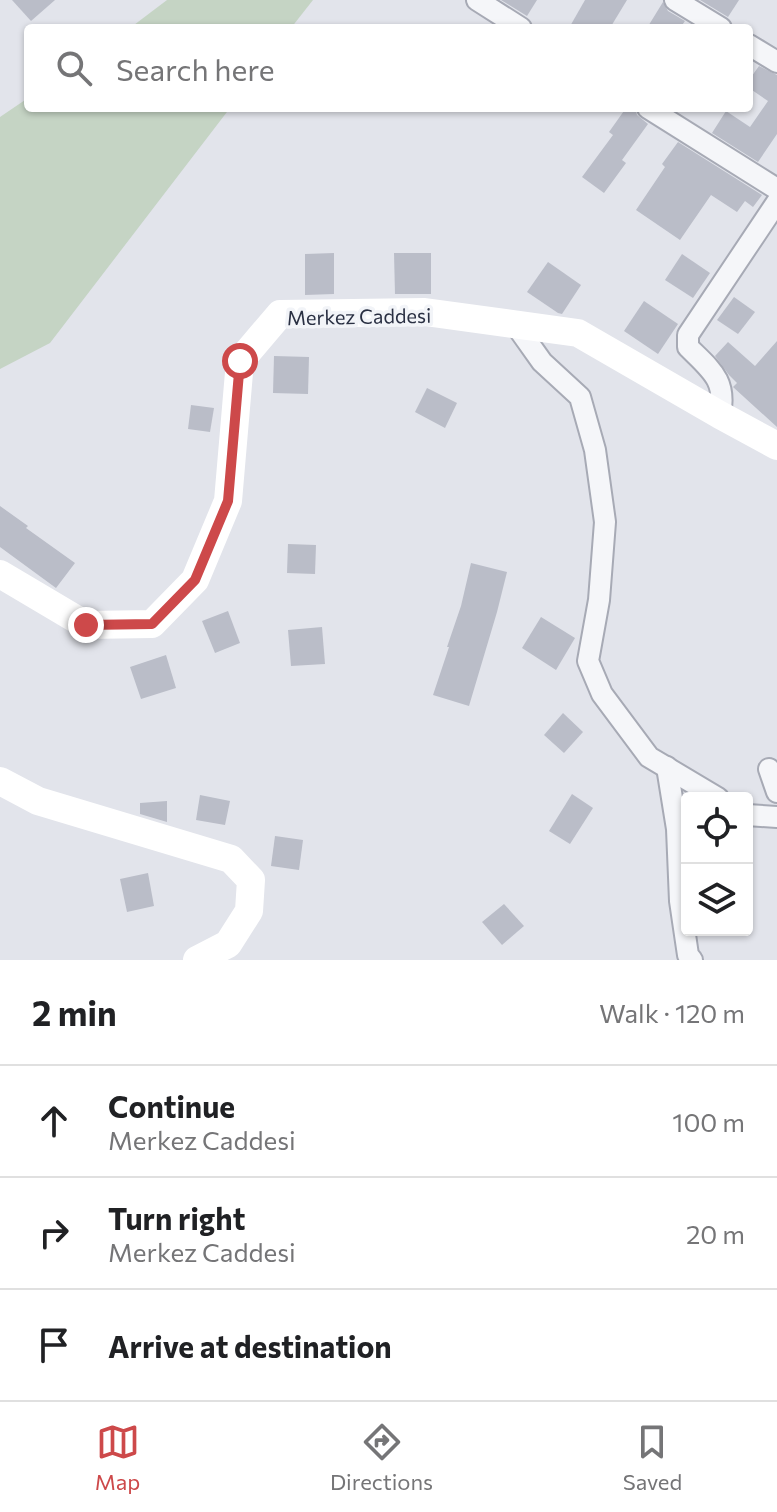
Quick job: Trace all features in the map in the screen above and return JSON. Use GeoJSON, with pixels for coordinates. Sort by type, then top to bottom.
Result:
{"type":"FeatureCollection","features":[{"type":"Feature","properties":{"kind":"street"},"geometry":{"type":"LineString","coordinates":[[477,0],[515,24]]}},
{"type":"Feature","properties":{"kind":"street"},"geometry":{"type":"LineString","coordinates":[[675,0],[714,24]]}},
{"type":"Feature","properties":{"kind":"street"},"geometry":{"type":"LineString","coordinates":[[753,47],[777,62]]}},
{"type":"Feature","properties":{"kind":"street"},"geometry":{"type":"LineString","coordinates":[[654,112],[777,189]]}},
{"type":"Feature","properties":{"kind":"street"},"geometry":{"type":"LineString","coordinates":[[720,415],[723,400],[716,374],[688,347],[688,335],[777,202]]}},
{"type":"Feature","properties":{"kind":"street","name":"Merkez Caddesi"},"geometry":{"type":"LineString","coordinates":[[0,574],[86,625],[152,624],[195,580],[228,501],[240,361],[280,314],[425,312],[578,333],[777,446]]}},
{"type":"Feature","properties":{"kind":"street"},"geometry":{"type":"LineString","coordinates":[[515,324],[542,362],[580,397],[595,450],[605,522],[599,600],[588,661],[602,694],[649,757],[708,792]]}},
{"type":"Feature","properties":{"kind":"street"},"geometry":{"type":"LineString","coordinates":[[667,767],[677,829],[680,901],[688,955],[692,960]]}},
{"type":"Feature","properties":{"kind":"street"},"geometry":{"type":"LineString","coordinates":[[769,769],[777,792]]}},
{"type":"Feature","properties":{"kind":"street"},"geometry":{"type":"LineString","coordinates":[[0,781],[38,801],[231,859],[251,880],[249,911],[228,944],[197,960]]}},
{"type":"Feature","properties":{"kind":"street"},"geometry":{"type":"LineString","coordinates":[[753,815],[777,817]]}},
{"type":"Feature","properties":{"kind":"green space"},"geometry":{"type":"Polygon","coordinates":[[[167,0],[313,0],[294,24],[135,24],[167,0]]]}},
{"type":"Feature","properties":{"kind":"green space"},"geometry":{"type":"Polygon","coordinates":[[[24,101],[24,112],[227,112],[50,343],[0,369],[0,117],[24,101]]]}},
{"type":"Feature","properties":{"kind":"building"},"geometry":{"type":"Polygon","coordinates":[[[12,0],[55,0],[31,21],[12,0]]]}},
{"type":"Feature","properties":{"kind":"building"},"geometry":{"type":"Polygon","coordinates":[[[501,0],[537,0],[527,16],[501,0]]]}},
{"type":"Feature","properties":{"kind":"building"},"geometry":{"type":"Polygon","coordinates":[[[585,0],[627,0],[612,24],[571,24],[585,0]]]}},
{"type":"Feature","properties":{"kind":"building"},"geometry":{"type":"Polygon","coordinates":[[[700,0],[739,0],[728,17],[700,0]]]}},
{"type":"Feature","properties":{"kind":"building"},"geometry":{"type":"Polygon","coordinates":[[[663,2],[668,11],[685,21],[683,24],[649,24],[663,2]]]}},
{"type":"Feature","properties":{"kind":"building"},"geometry":{"type":"Polygon","coordinates":[[[759,66],[777,75],[777,134],[758,162],[712,133],[725,112],[750,127],[768,101],[753,91],[753,74],[759,66]]]}},
{"type":"Feature","properties":{"kind":"building"},"geometry":{"type":"Polygon","coordinates":[[[623,112],[636,112],[648,124],[622,160],[626,163],[604,193],[582,177],[613,135],[609,132],[623,112]]]}},
{"type":"Feature","properties":{"kind":"building"},"geometry":{"type":"Polygon","coordinates":[[[678,142],[762,195],[753,207],[745,201],[737,212],[711,195],[680,240],[636,210],[678,142]]]}},
{"type":"Feature","properties":{"kind":"building"},"geometry":{"type":"Polygon","coordinates":[[[334,253],[334,294],[305,295],[305,254],[334,253]]]}},
{"type":"Feature","properties":{"kind":"building"},"geometry":{"type":"Polygon","coordinates":[[[394,253],[431,253],[431,294],[395,294],[394,253]]]}},
{"type":"Feature","properties":{"kind":"building"},"geometry":{"type":"Polygon","coordinates":[[[682,254],[710,273],[693,298],[665,280],[682,254]]]}},
{"type":"Feature","properties":{"kind":"building"},"geometry":{"type":"Polygon","coordinates":[[[548,262],[581,285],[562,314],[527,292],[548,262]]]}},
{"type":"Feature","properties":{"kind":"building"},"geometry":{"type":"Polygon","coordinates":[[[734,297],[755,312],[738,334],[717,320],[734,297]]]}},
{"type":"Feature","properties":{"kind":"building"},"geometry":{"type":"Polygon","coordinates":[[[644,301],[678,324],[658,354],[624,331],[644,301]]]}},
{"type":"Feature","properties":{"kind":"building"},"geometry":{"type":"Polygon","coordinates":[[[777,341],[777,427],[733,387],[737,383],[715,356],[728,342],[755,366],[777,341]]]}},
{"type":"Feature","properties":{"kind":"building"},"geometry":{"type":"Polygon","coordinates":[[[274,356],[309,357],[308,394],[273,393],[274,356]]]}},
{"type":"Feature","properties":{"kind":"building"},"geometry":{"type":"Polygon","coordinates":[[[427,388],[457,403],[445,428],[415,412],[427,388]]]}},
{"type":"Feature","properties":{"kind":"building"},"geometry":{"type":"Polygon","coordinates":[[[191,405],[214,408],[210,432],[188,429],[191,405]]]}},
{"type":"Feature","properties":{"kind":"building"},"geometry":{"type":"Polygon","coordinates":[[[0,506],[75,563],[56,588],[0,547],[0,506]]]}},
{"type":"Feature","properties":{"kind":"building"},"geometry":{"type":"Polygon","coordinates":[[[288,544],[316,545],[315,574],[287,573],[288,544]]]}},
{"type":"Feature","properties":{"kind":"building"},"geometry":{"type":"Polygon","coordinates":[[[471,563],[507,572],[469,706],[433,695],[471,563]]]}},
{"type":"Feature","properties":{"kind":"building"},"geometry":{"type":"Polygon","coordinates":[[[228,611],[240,643],[215,653],[202,621],[228,611]]]}},
{"type":"Feature","properties":{"kind":"building"},"geometry":{"type":"Polygon","coordinates":[[[541,617],[575,638],[556,670],[522,648],[541,617]]]}},
{"type":"Feature","properties":{"kind":"building"},"geometry":{"type":"Polygon","coordinates":[[[322,627],[325,664],[291,666],[288,630],[322,627]]]}},
{"type":"Feature","properties":{"kind":"building"},"geometry":{"type":"Polygon","coordinates":[[[166,655],[176,688],[141,699],[130,667],[166,655]]]}},
{"type":"Feature","properties":{"kind":"building"},"geometry":{"type":"Polygon","coordinates":[[[563,713],[583,732],[564,753],[544,735],[563,713]]]}},
{"type":"Feature","properties":{"kind":"building"},"geometry":{"type":"Polygon","coordinates":[[[572,794],[593,808],[570,844],[549,831],[572,794]]]}},
{"type":"Feature","properties":{"kind":"building"},"geometry":{"type":"Polygon","coordinates":[[[200,795],[230,801],[225,825],[196,820],[200,795]]]}},
{"type":"Feature","properties":{"kind":"building"},"geometry":{"type":"Polygon","coordinates":[[[167,801],[167,822],[140,814],[140,803],[167,801]]]}},
{"type":"Feature","properties":{"kind":"building"},"geometry":{"type":"Polygon","coordinates":[[[275,836],[303,840],[299,870],[271,866],[275,836]]]}},
{"type":"Feature","properties":{"kind":"building"},"geometry":{"type":"Polygon","coordinates":[[[148,873],[154,906],[127,912],[120,879],[148,873]]]}},
{"type":"Feature","properties":{"kind":"building"},"geometry":{"type":"Polygon","coordinates":[[[504,904],[524,926],[502,945],[482,922],[504,904]]]}},
{"type":"Feature","properties":{"kind":"route"},"geometry":{"type":"LineString","coordinates":[[86,625],[152,624],[195,580],[228,501],[240,361]]}}]}
